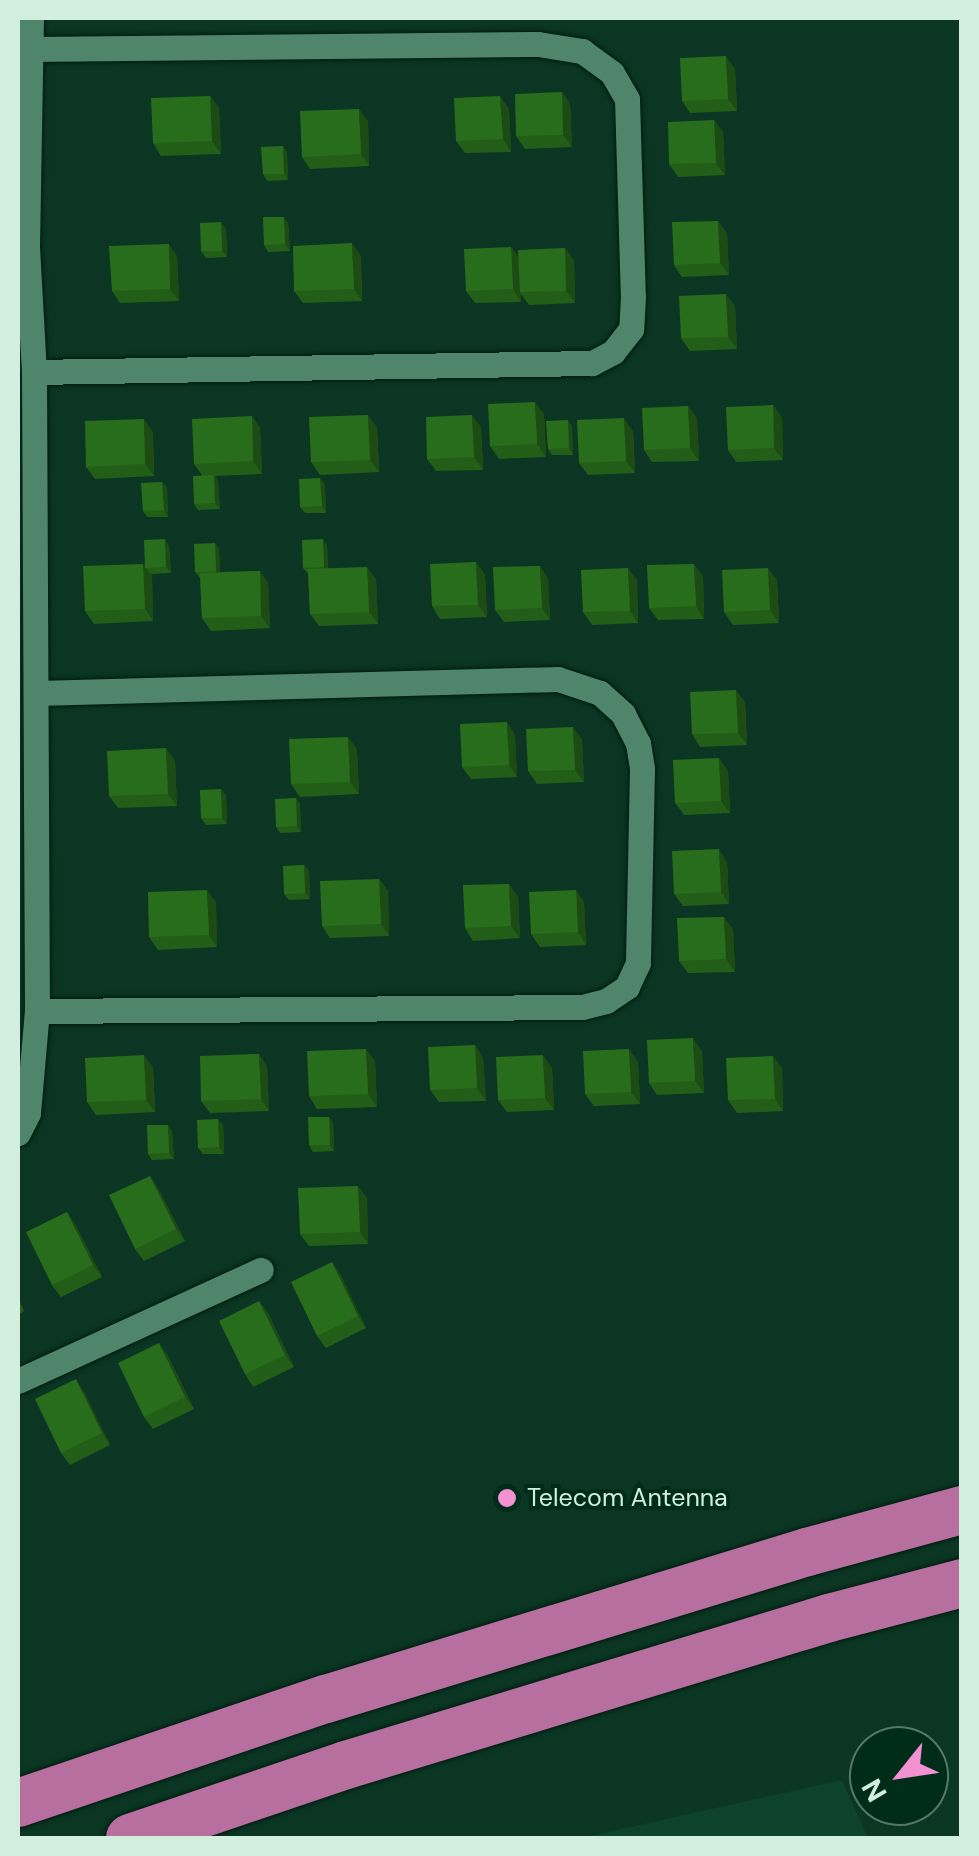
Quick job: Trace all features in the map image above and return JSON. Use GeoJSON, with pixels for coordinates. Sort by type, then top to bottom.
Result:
{"type":"FeatureCollection","features":[{"type":"Feature","properties":{"kind":"highway"},"geometry":{"type":"LineString","coordinates":[[18,1803],[362,1688],[806,1552],[962,1510]]}},
{"type":"Feature","properties":{"kind":"highway"},"geometry":{"type":"LineString","coordinates":[[130,1838],[346,1764],[829,1618],[962,1583]]}},
{"type":"Feature","properties":{"kind":"street"},"geometry":{"type":"LineString","coordinates":[[18,1133],[28,1113],[37,1011],[28,884],[37,693],[34,372],[26,247],[31,18]]}},
{"type":"Feature","properties":{"kind":"street"},"geometry":{"type":"LineString","coordinates":[[32,49],[538,44],[582,52],[612,74],[627,99],[633,296],[631,329],[612,352],[592,363],[34,372]]}},
{"type":"Feature","properties":{"kind":"street"},"geometry":{"type":"LineString","coordinates":[[37,693],[558,679],[600,693],[623,714],[638,743],[642,769],[638,963],[627,987],[606,1001],[582,1006],[37,1011]]}},
{"type":"Feature","properties":{"kind":"street"},"geometry":{"type":"LineString","coordinates":[[18,1382],[260,1270]]}},
{"type":"Feature","properties":{"kind":"shaded area"},"geometry":{"type":"Polygon","coordinates":[[[842,1780],[849,1796],[849,1826],[863,1826],[868,1838],[581,1838],[842,1780]]]}},
{"type":"Feature","properties":{"kind":"building"},"geometry":{"type":"Polygon","coordinates":[[[726,56],[728,99],[682,101],[680,58],[726,56]]]}},
{"type":"Feature","properties":{"kind":"building"},"geometry":{"type":"Polygon","coordinates":[[[562,92],[563,135],[516,136],[515,94],[562,92]]]}},
{"type":"Feature","properties":{"kind":"building"},"geometry":{"type":"Polygon","coordinates":[[[210,96],[212,141],[153,143],[151,98],[210,96]]]}},
{"type":"Feature","properties":{"kind":"building"},"geometry":{"type":"Polygon","coordinates":[[[500,96],[503,139],[456,141],[454,98],[500,96]]]}},
{"type":"Feature","properties":{"kind":"building"},"geometry":{"type":"Polygon","coordinates":[[[359,109],[361,154],[302,157],[300,111],[359,109]]]}},
{"type":"Feature","properties":{"kind":"building"},"geometry":{"type":"Polygon","coordinates":[[[714,120],[716,163],[669,164],[668,122],[714,120]]]}},
{"type":"Feature","properties":{"kind":"building"},"geometry":{"type":"Polygon","coordinates":[[[283,146],[284,174],[263,174],[261,147],[283,146]]]}},
{"type":"Feature","properties":{"kind":"building"},"geometry":{"type":"Polygon","coordinates":[[[263,217],[284,217],[285,244],[264,245],[263,217]]]}},
{"type":"Feature","properties":{"kind":"building"},"geometry":{"type":"Polygon","coordinates":[[[718,221],[720,263],[674,265],[672,222],[718,221]]]}},
{"type":"Feature","properties":{"kind":"building"},"geometry":{"type":"Polygon","coordinates":[[[221,222],[222,251],[201,251],[200,223],[221,222]]]}},
{"type":"Feature","properties":{"kind":"building"},"geometry":{"type":"Polygon","coordinates":[[[352,243],[354,289],[294,291],[293,246],[352,243]]]}},
{"type":"Feature","properties":{"kind":"building"},"geometry":{"type":"Polygon","coordinates":[[[169,244],[170,289],[112,291],[109,246],[169,244]]]}},
{"type":"Feature","properties":{"kind":"building"},"geometry":{"type":"Polygon","coordinates":[[[511,247],[513,289],[466,291],[464,249],[511,247]]]}},
{"type":"Feature","properties":{"kind":"building"},"geometry":{"type":"Polygon","coordinates":[[[565,248],[566,291],[520,292],[518,250],[565,248]]]}},
{"type":"Feature","properties":{"kind":"building"},"geometry":{"type":"Polygon","coordinates":[[[726,294],[728,337],[681,338],[679,296],[726,294]]]}},
{"type":"Feature","properties":{"kind":"building"},"geometry":{"type":"Polygon","coordinates":[[[535,402],[537,444],[490,446],[488,404],[535,402]]]}},
{"type":"Feature","properties":{"kind":"building"},"geometry":{"type":"Polygon","coordinates":[[[773,405],[774,448],[728,450],[726,407],[773,405]]]}},
{"type":"Feature","properties":{"kind":"building"},"geometry":{"type":"Polygon","coordinates":[[[688,406],[690,448],[644,450],[642,408],[688,406]]]}},
{"type":"Feature","properties":{"kind":"building"},"geometry":{"type":"Polygon","coordinates":[[[368,415],[370,460],[311,462],[309,417],[368,415]]]}},
{"type":"Feature","properties":{"kind":"building"},"geometry":{"type":"Polygon","coordinates":[[[472,415],[474,457],[427,459],[426,417],[472,415]]]}},
{"type":"Feature","properties":{"kind":"building"},"geometry":{"type":"Polygon","coordinates":[[[252,416],[253,461],[194,464],[192,419],[252,416]]]}},
{"type":"Feature","properties":{"kind":"building"},"geometry":{"type":"Polygon","coordinates":[[[624,418],[626,461],[579,463],[577,420],[624,418]]]}},
{"type":"Feature","properties":{"kind":"building"},"geometry":{"type":"Polygon","coordinates":[[[144,419],[145,464],[86,467],[85,421],[144,419]]]}},
{"type":"Feature","properties":{"kind":"building"},"geometry":{"type":"Polygon","coordinates":[[[568,420],[569,448],[548,449],[546,421],[568,420]]]}},
{"type":"Feature","properties":{"kind":"building"},"geometry":{"type":"Polygon","coordinates":[[[214,475],[215,503],[194,504],[193,476],[214,475]]]}},
{"type":"Feature","properties":{"kind":"building"},"geometry":{"type":"Polygon","coordinates":[[[320,478],[322,506],[300,507],[299,479],[320,478]]]}},
{"type":"Feature","properties":{"kind":"building"},"geometry":{"type":"Polygon","coordinates":[[[162,482],[164,510],[143,511],[141,483],[162,482]]]}},
{"type":"Feature","properties":{"kind":"building"},"geometry":{"type":"Polygon","coordinates":[[[165,539],[166,567],[145,568],[144,540],[165,539]]]}},
{"type":"Feature","properties":{"kind":"building"},"geometry":{"type":"Polygon","coordinates":[[[323,539],[324,567],[303,568],[302,540],[323,539]]]}},
{"type":"Feature","properties":{"kind":"building"},"geometry":{"type":"Polygon","coordinates":[[[215,543],[216,571],[195,572],[194,544],[215,543]]]}},
{"type":"Feature","properties":{"kind":"building"},"geometry":{"type":"Polygon","coordinates":[[[476,562],[478,605],[432,606],[430,564],[476,562]]]}},
{"type":"Feature","properties":{"kind":"building"},"geometry":{"type":"Polygon","coordinates":[[[143,564],[145,609],[85,611],[83,566],[143,564]]]}},
{"type":"Feature","properties":{"kind":"building"},"geometry":{"type":"Polygon","coordinates":[[[694,564],[696,606],[649,608],[647,565],[694,564]]]}},
{"type":"Feature","properties":{"kind":"building"},"geometry":{"type":"Polygon","coordinates":[[[540,566],[542,608],[495,610],[493,567],[540,566]]]}},
{"type":"Feature","properties":{"kind":"building"},"geometry":{"type":"Polygon","coordinates":[[[367,567],[369,612],[310,614],[308,569],[367,567]]]}},
{"type":"Feature","properties":{"kind":"building"},"geometry":{"type":"Polygon","coordinates":[[[628,568],[630,611],[583,612],[581,570],[628,568]]]}},
{"type":"Feature","properties":{"kind":"building"},"geometry":{"type":"Polygon","coordinates":[[[768,568],[770,610],[724,612],[722,570],[768,568]]]}},
{"type":"Feature","properties":{"kind":"building"},"geometry":{"type":"Polygon","coordinates":[[[260,571],[261,616],[202,618],[200,573],[260,571]]]}},
{"type":"Feature","properties":{"kind":"building"},"geometry":{"type":"Polygon","coordinates":[[[736,690],[738,733],[692,734],[690,692],[736,690]]]}},
{"type":"Feature","properties":{"kind":"building"},"geometry":{"type":"Polygon","coordinates":[[[507,722],[509,765],[462,767],[460,724],[507,722]]]}},
{"type":"Feature","properties":{"kind":"building"},"geometry":{"type":"Polygon","coordinates":[[[573,727],[575,770],[528,771],[526,729],[573,727]]]}},
{"type":"Feature","properties":{"kind":"building"},"geometry":{"type":"Polygon","coordinates":[[[348,737],[350,782],[291,784],[289,739],[348,737]]]}},
{"type":"Feature","properties":{"kind":"building"},"geometry":{"type":"Polygon","coordinates":[[[166,748],[168,794],[109,796],[107,751],[166,748]]]}},
{"type":"Feature","properties":{"kind":"building"},"geometry":{"type":"Polygon","coordinates":[[[719,758],[721,801],[675,803],[673,760],[719,758]]]}},
{"type":"Feature","properties":{"kind":"building"},"geometry":{"type":"Polygon","coordinates":[[[221,789],[222,818],[201,818],[200,790],[221,789]]]}},
{"type":"Feature","properties":{"kind":"building"},"geometry":{"type":"Polygon","coordinates":[[[296,798],[297,826],[276,827],[275,799],[296,798]]]}},
{"type":"Feature","properties":{"kind":"building"},"geometry":{"type":"Polygon","coordinates":[[[719,849],[721,892],[674,894],[672,851],[719,849]]]}},
{"type":"Feature","properties":{"kind":"building"},"geometry":{"type":"Polygon","coordinates":[[[304,865],[305,893],[284,894],[283,866],[304,865]]]}},
{"type":"Feature","properties":{"kind":"building"},"geometry":{"type":"Polygon","coordinates":[[[379,879],[381,924],[322,926],[320,881],[379,879]]]}},
{"type":"Feature","properties":{"kind":"building"},"geometry":{"type":"Polygon","coordinates":[[[509,884],[511,926],[465,928],[463,885],[509,884]]]}},
{"type":"Feature","properties":{"kind":"building"},"geometry":{"type":"Polygon","coordinates":[[[207,890],[209,935],[149,937],[148,892],[207,890]]]}},
{"type":"Feature","properties":{"kind":"building"},"geometry":{"type":"Polygon","coordinates":[[[576,890],[578,932],[531,934],[529,892],[576,890]]]}},
{"type":"Feature","properties":{"kind":"building"},"geometry":{"type":"Polygon","coordinates":[[[724,917],[726,959],[679,961],[677,918],[724,917]]]}},
{"type":"Feature","properties":{"kind":"building"},"geometry":{"type":"Polygon","coordinates":[[[693,1038],[695,1081],[649,1083],[647,1040],[693,1038]]]}},
{"type":"Feature","properties":{"kind":"building"},"geometry":{"type":"Polygon","coordinates":[[[475,1045],[477,1088],[430,1090],[428,1047],[475,1045]]]}},
{"type":"Feature","properties":{"kind":"building"},"geometry":{"type":"Polygon","coordinates":[[[366,1049],[368,1094],[309,1096],[307,1051],[366,1049]]]}},
{"type":"Feature","properties":{"kind":"building"},"geometry":{"type":"Polygon","coordinates":[[[629,1049],[631,1092],[585,1094],[583,1051],[629,1049]]]}},
{"type":"Feature","properties":{"kind":"building"},"geometry":{"type":"Polygon","coordinates":[[[259,1054],[261,1099],[201,1101],[200,1056],[259,1054]]]}},
{"type":"Feature","properties":{"kind":"building"},"geometry":{"type":"Polygon","coordinates":[[[144,1055],[146,1100],[87,1102],[85,1058],[144,1055]]]}},
{"type":"Feature","properties":{"kind":"building"},"geometry":{"type":"Polygon","coordinates":[[[543,1055],[545,1098],[498,1100],[496,1057],[543,1055]]]}},
{"type":"Feature","properties":{"kind":"building"},"geometry":{"type":"Polygon","coordinates":[[[773,1056],[775,1099],[728,1100],[726,1058],[773,1056]]]}},
{"type":"Feature","properties":{"kind":"building"},"geometry":{"type":"Polygon","coordinates":[[[308,1117],[329,1117],[330,1145],[309,1145],[308,1117]]]}},
{"type":"Feature","properties":{"kind":"building"},"geometry":{"type":"Polygon","coordinates":[[[218,1119],[219,1147],[198,1148],[197,1120],[218,1119]]]}},
{"type":"Feature","properties":{"kind":"building"},"geometry":{"type":"Polygon","coordinates":[[[147,1125],[168,1125],[169,1153],[148,1154],[147,1125]]]}},
{"type":"Feature","properties":{"kind":"building"},"geometry":{"type":"Polygon","coordinates":[[[150,1176],[176,1229],[135,1249],[109,1195],[150,1176]]]}},
{"type":"Feature","properties":{"kind":"building"},"geometry":{"type":"Polygon","coordinates":[[[358,1186],[360,1232],[300,1234],[298,1188],[358,1186]]]}},
{"type":"Feature","properties":{"kind":"building"},"geometry":{"type":"Polygon","coordinates":[[[67,1212],[93,1265],[52,1285],[26,1232],[67,1212]]]}},
{"type":"Feature","properties":{"kind":"building"},"geometry":{"type":"Polygon","coordinates":[[[332,1262],[358,1316],[317,1336],[291,1282],[332,1262]]]}},
{"type":"Feature","properties":{"kind":"building"},"geometry":{"type":"Polygon","coordinates":[[[259,1301],[285,1355],[245,1374],[219,1321],[259,1301]]]}},
{"type":"Feature","properties":{"kind":"building"},"geometry":{"type":"Polygon","coordinates":[[[159,1343],[185,1397],[144,1417],[118,1363],[159,1343]]]}},
{"type":"Feature","properties":{"kind":"building"},"geometry":{"type":"Polygon","coordinates":[[[76,1379],[102,1433],[61,1453],[35,1399],[76,1379]]]}},
{"type":"Feature","properties":{"kind":"place","name":"Telecom Antenna"},"geometry":{"type":"Point","coordinates":[507,1498]}}]}
